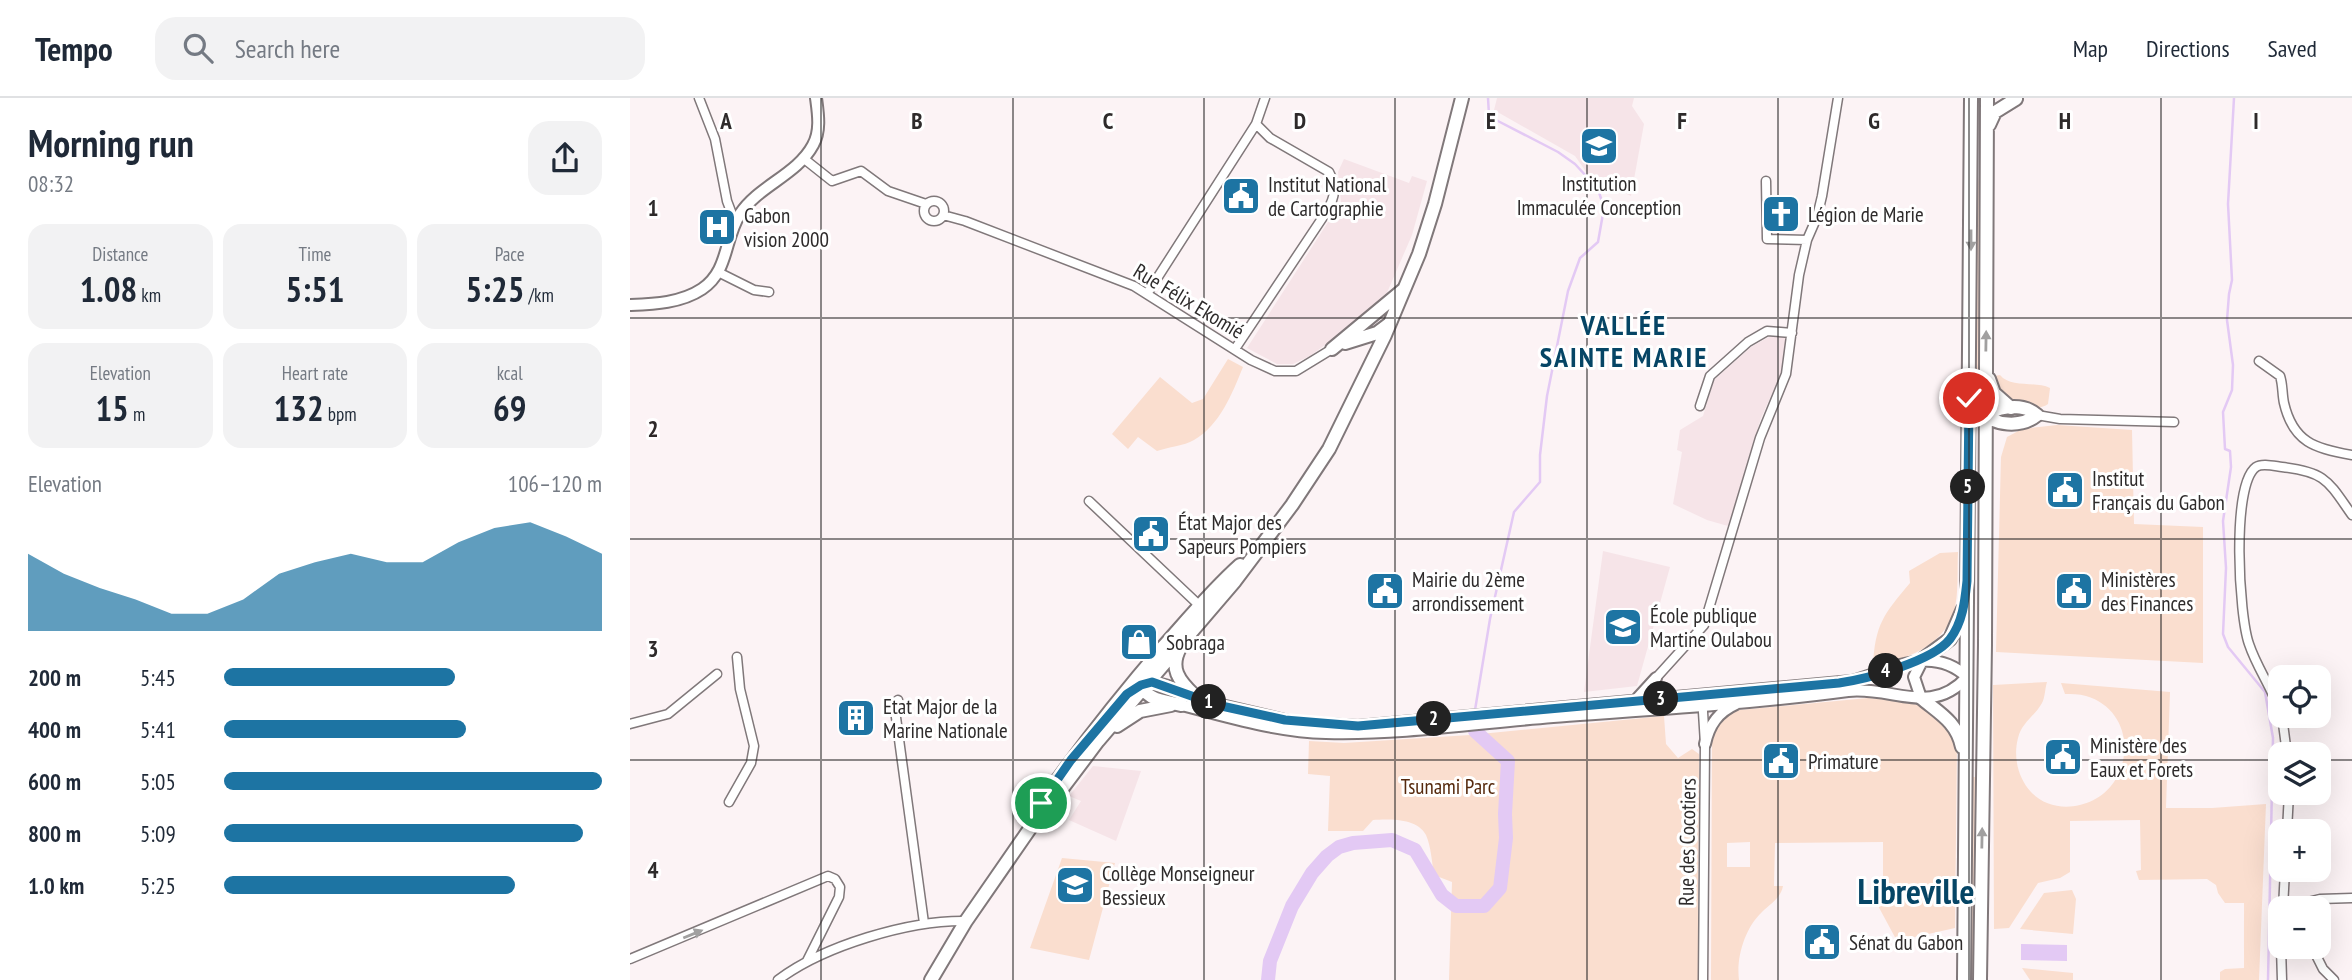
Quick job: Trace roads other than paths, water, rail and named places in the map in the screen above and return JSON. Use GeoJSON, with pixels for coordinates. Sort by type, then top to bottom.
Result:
{"type":"FeatureCollection","features":[{"type":"Feature","properties":{"kind":"main road"},"geometry":{"type":"LineString","coordinates":[[630,305],[677,300],[701,289],[718,272],[735,222],[748,204],[812,148],[818,133],[816,98]]}},
{"type":"Feature","properties":{"kind":"main road"},"geometry":{"type":"LineString","coordinates":[[1083,745],[1229,575],[1255,552],[1292,505],[1323,459],[1371,365],[1406,287],[1427,232],[1462,98]]}},
{"type":"Feature","properties":{"kind":"main road"},"geometry":{"type":"LineString","coordinates":[[1964,980],[1971,98]]}},
{"type":"Feature","properties":{"kind":"main road"},"geometry":{"type":"LineString","coordinates":[[1970,197],[1976,170],[1978,111],[1985,98]]}},
{"type":"Feature","properties":{"kind":"main road"},"geometry":{"type":"LineString","coordinates":[[1980,980],[1985,560],[1985,98]]}},
{"type":"Feature","properties":{"kind":"main road"},"geometry":{"type":"LineString","coordinates":[[2001,98],[2019,98]]}},
{"type":"Feature","properties":{"kind":"main road"},"geometry":{"type":"LineString","coordinates":[[1986,135],[1995,112],[2019,98]]}},
{"type":"Feature","properties":{"kind":"main road"},"geometry":{"type":"LineString","coordinates":[[1354,335],[1406,287]]}},
{"type":"Feature","properties":{"kind":"main road"},"geometry":{"type":"LineString","coordinates":[[1332,349],[1376,323],[1386,329]]}},
{"type":"Feature","properties":{"kind":"main road"},"geometry":{"type":"LineString","coordinates":[[1968,501],[1974,472],[1975,430],[1984,416],[1993,410],[2011,408],[2029,410],[2037,415],[2029,421],[2014,423],[1994,421],[1984,416],[1976,403],[1970,328]]}},
{"type":"Feature","properties":{"kind":"main road"},"geometry":{"type":"LineString","coordinates":[[1354,335],[1369,349],[1371,365]]}},
{"type":"Feature","properties":{"kind":"main road"},"geometry":{"type":"LineString","coordinates":[[1986,368],[1992,390],[2011,408]]}},
{"type":"Feature","properties":{"kind":"main road"},"geometry":{"type":"LineString","coordinates":[[1984,455],[1992,436],[2014,423]]}},
{"type":"Feature","properties":{"kind":"main road"},"geometry":{"type":"LineString","coordinates":[[1200,611],[1143,676],[1143,685],[1150,697],[1266,727],[1304,732],[1362,732],[1665,699],[1745,701],[1851,691],[1934,698],[1948,693],[1968,677],[1978,655],[1980,587],[1985,560]]}},
{"type":"Feature","properties":{"kind":"main road"},"geometry":{"type":"LineString","coordinates":[[1040,814],[1041,803],[1083,745],[1127,694],[1143,685],[1158,684],[1200,700],[1293,722],[1333,725],[1475,720],[1702,700],[1852,681],[1923,659],[1946,643],[1952,635],[1962,614],[1967,581]]}},
{"type":"Feature","properties":{"kind":"main road"},"geometry":{"type":"LineString","coordinates":[[1200,611],[1175,657],[1174,666],[1183,684],[1200,700]]}},
{"type":"Feature","properties":{"kind":"main road"},"geometry":{"type":"LineString","coordinates":[[932,980],[966,921],[1040,814],[1051,804],[1143,685],[1187,635]]}},
{"type":"Feature","properties":{"kind":"main road"},"geometry":{"type":"LineString","coordinates":[[1923,659],[1945,663],[1968,677],[1976,694],[1976,762],[1982,794]]}},
{"type":"Feature","properties":{"kind":"main road"},"geometry":{"type":"LineString","coordinates":[[1923,659],[1914,677],[1921,698],[1952,724],[1960,738],[1966,763]]}},
{"type":"Feature","properties":{"kind":"main road"},"geometry":{"type":"LineString","coordinates":[[1656,678],[1655,692],[1665,699]]}},
{"type":"Feature","properties":{"kind":"main road"},"geometry":{"type":"LineString","coordinates":[[1635,701],[1656,678]]}},
{"type":"Feature","properties":{"kind":"main road"},"geometry":{"type":"LineString","coordinates":[[1705,744],[1710,726],[1716,718],[1725,709],[1745,701]]}},
{"type":"Feature","properties":{"kind":"main road"},"geometry":{"type":"LineString","coordinates":[[1076,769],[1129,717],[1156,707],[1181,705]]}},
{"type":"Feature","properties":{"kind":"street"},"geometry":{"type":"LineString","coordinates":[[699,98],[715,139],[727,201],[735,222]]}},
{"type":"Feature","properties":{"kind":"street"},"geometry":{"type":"LineString","coordinates":[[1147,294],[1256,124],[1265,98]]}},
{"type":"Feature","properties":{"kind":"street"},"geometry":{"type":"LineString","coordinates":[[1656,678],[1703,625],[1760,438],[1786,374],[1799,275],[1807,240],[1822,196],[1838,98]]}},
{"type":"Feature","properties":{"kind":"street"},"geometry":{"type":"LineString","coordinates":[[1235,349],[1334,201],[1335,190],[1329,172],[1278,142],[1256,124]]}},
{"type":"Feature","properties":{"kind":"street"},"geometry":{"type":"LineString","coordinates":[[803,158],[832,181],[861,171],[888,191],[926,204]]}},
{"type":"Feature","properties":{"kind":"street"},"geometry":{"type":"LineString","coordinates":[[1766,181],[1767,239],[1807,240]]}},
{"type":"Feature","properties":{"kind":"street"},"geometry":{"type":"LineString","coordinates":[[931,200],[938,201],[943,205],[943,215],[939,220],[928,220],[924,214],[926,204],[931,200]]}},
{"type":"Feature","properties":{"kind":"street","name":"Rue Félix Ekomié"},"geometry":{"type":"LineString","coordinates":[[943,215],[1125,281],[1267,368],[1290,372],[1305,367],[1332,349]]}},
{"type":"Feature","properties":{"kind":"street"},"geometry":{"type":"LineString","coordinates":[[718,272],[754,289],[769,292]]}},
{"type":"Feature","properties":{"kind":"street"},"geometry":{"type":"LineString","coordinates":[[1700,406],[1710,376],[1748,342],[1768,331],[1792,333]]}},
{"type":"Feature","properties":{"kind":"street"},"geometry":{"type":"LineString","coordinates":[[2259,361],[2280,376],[2289,421],[2300,437],[2317,447],[2352,455]]}},
{"type":"Feature","properties":{"kind":"street"},"geometry":{"type":"LineString","coordinates":[[2037,415],[2060,419],[2174,422]]}},
{"type":"Feature","properties":{"kind":"street"},"geometry":{"type":"LineString","coordinates":[[2268,686],[2249,645],[2243,618],[2239,568],[2240,533],[2248,477],[2253,469],[2260,465],[2321,475],[2352,515]]}},
{"type":"Feature","properties":{"kind":"street"},"geometry":{"type":"LineString","coordinates":[[1089,501],[1200,611]]}},
{"type":"Feature","properties":{"kind":"street"},"geometry":{"type":"LineString","coordinates":[[729,802],[753,755],[752,738],[740,689],[737,657]]}},
{"type":"Feature","properties":{"kind":"street"},"geometry":{"type":"LineString","coordinates":[[630,724],[668,714],[717,674]]}},
{"type":"Feature","properties":{"kind":"street"},"geometry":{"type":"LineString","coordinates":[[898,700],[895,710],[924,923]]}},
{"type":"Feature","properties":{"kind":"street","name":"Rue des Cocotiers"},"geometry":{"type":"LineString","coordinates":[[1702,700],[1705,744],[1703,980]]}},
{"type":"Feature","properties":{"kind":"street"},"geometry":{"type":"LineString","coordinates":[[630,959],[828,876],[841,887],[839,897],[807,961]]}},
{"type":"Feature","properties":{"kind":"street"},"geometry":{"type":"LineString","coordinates":[[2331,899],[2352,898]]}},
{"type":"Feature","properties":{"kind":"street"},"geometry":{"type":"LineString","coordinates":[[778,980],[807,961],[851,944],[924,923],[966,921]]}},
{"type":"Feature","properties":{"kind":"street"},"geometry":{"type":"LineString","coordinates":[[2281,959],[2281,980]]}},
{"type":"Feature","properties":{"kind":"street"},"geometry":{"type":"LineString","coordinates":[[2318,959],[2334,980]]}},
{"type":"Feature","properties":{"kind":"waterway"},"geometry":{"type":"LineString","coordinates":[[1475,710],[1490,619],[1514,512],[1540,482],[1540,455],[1547,396],[1568,291],[1580,258],[1598,242],[1604,208],[1598,189],[1575,164],[1489,115],[1488,98]]}},
{"type":"Feature","properties":{"kind":"waterway"},"geometry":{"type":"LineString","coordinates":[[2234,98],[2228,204],[2232,280],[2227,320],[2233,365],[2232,390],[2223,412],[2225,449],[2230,451],[2231,467],[2223,521],[2226,568],[2223,634],[2228,647],[2265,692],[2273,738],[2268,980]]}},
{"type":"Feature","properties":{"kind":"waterway"},"geometry":{"type":"LineString","coordinates":[[1268,980],[1270,961],[1292,906],[1312,873],[1339,847],[1353,843],[1392,840],[1415,850],[1442,895],[1456,906],[1484,906],[1500,888],[1506,838],[1508,761],[1475,731]]}},
{"type":"Feature","properties":{"kind":"place","name":"Institution Immaculée Conception"},"geometry":{"type":"Point","coordinates":[1599,146]}},
{"type":"Feature","properties":{"kind":"place","name":"Institut National de Cartographie"},"geometry":{"type":"Point","coordinates":[1241,196]}},
{"type":"Feature","properties":{"kind":"place","name":"Légion de Marie"},"geometry":{"type":"Point","coordinates":[1781,214]}},
{"type":"Feature","properties":{"kind":"place","name":"Gabon vision 2000"},"geometry":{"type":"Point","coordinates":[717,227]}},
{"type":"Feature","properties":{"kind":"place","name":"Institut Français du Gabon"},"geometry":{"type":"Point","coordinates":[2065,490]}},
{"type":"Feature","properties":{"kind":"place","name":"État Major des Sapeurs Pompiers"},"geometry":{"type":"Point","coordinates":[1151,534]}},
{"type":"Feature","properties":{"kind":"place","name":"Mairie du 2ème arrondissement"},"geometry":{"type":"Point","coordinates":[1385,591]}},
{"type":"Feature","properties":{"kind":"place","name":"Ministères des Finances"},"geometry":{"type":"Point","coordinates":[2074,591]}},
{"type":"Feature","properties":{"kind":"place","name":"École publique Martine Oulabou"},"geometry":{"type":"Point","coordinates":[1623,627]}},
{"type":"Feature","properties":{"kind":"place","name":"Sobraga"},"geometry":{"type":"Point","coordinates":[1139,642]}},
{"type":"Feature","properties":{"kind":"place","name":"Etat Major de la Marine Nationale"},"geometry":{"type":"Point","coordinates":[856,718]}},
{"type":"Feature","properties":{"kind":"place","name":"Ministère des Eaux et Forets"},"geometry":{"type":"Point","coordinates":[2063,757]}},
{"type":"Feature","properties":{"kind":"place","name":"Primature"},"geometry":{"type":"Point","coordinates":[1781,761]}},
{"type":"Feature","properties":{"kind":"place","name":"Collège Monseigneur Bessieux"},"geometry":{"type":"Point","coordinates":[1075,885]}},
{"type":"Feature","properties":{"kind":"place","name":"Sénat du Gabon"},"geometry":{"type":"Point","coordinates":[1822,942]}},
{"type":"Feature","properties":{"kind":"district","name":"VALLÉE SAINTE MARIE"},"geometry":{"type":"Point","coordinates":[1624,340]}},
{"type":"Feature","properties":{"kind":"district","name":"Libreville"},"geometry":{"type":"Point","coordinates":[1916,891]}},
{"type":"Feature","properties":{"kind":"park label","name":"Tsunami Parc"},"geometry":{"type":"Point","coordinates":[1448,786]}}]}
